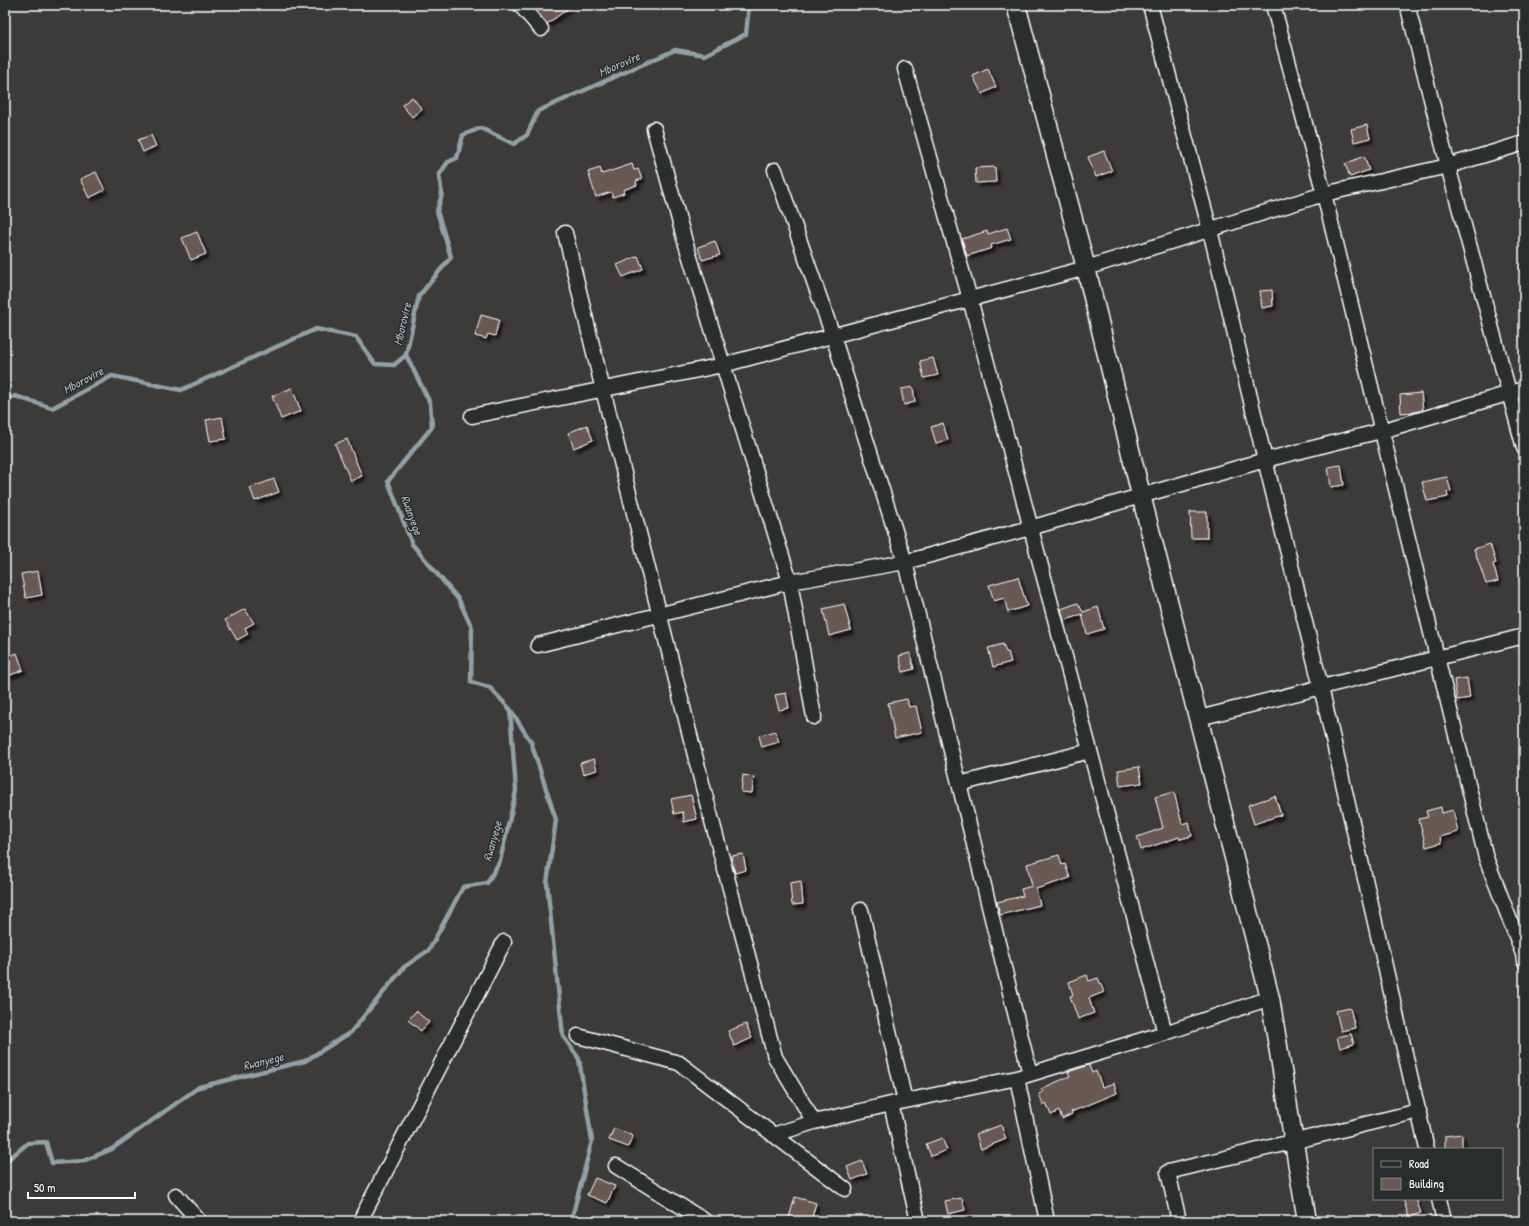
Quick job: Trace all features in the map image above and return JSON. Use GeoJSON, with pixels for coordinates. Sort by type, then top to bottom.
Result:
{"type":"FeatureCollection","features":[{"type":"Feature","properties":{"kind":"street"},"geometry":{"type":"LineString","coordinates":[[520,5],[540,29]]}},
{"type":"Feature","properties":{"kind":"street"},"geometry":{"type":"LineString","coordinates":[[1016,5],[1086,268],[1141,495],[1270,998],[1307,1221]]}},
{"type":"Feature","properties":{"kind":"street"},"geometry":{"type":"LineString","coordinates":[[1150,5],[1210,230],[1321,687],[1427,1148]]}},
{"type":"Feature","properties":{"kind":"street"},"geometry":{"type":"LineString","coordinates":[[1273,5],[1324,194],[1486,858],[1523,954],[1524,961]]}},
{"type":"Feature","properties":{"kind":"street"},"geometry":{"type":"LineString","coordinates":[[1411,5],[1409,12],[1448,166],[1524,448]]}},
{"type":"Feature","properties":{"kind":"street"},"geometry":{"type":"LineString","coordinates":[[905,68],[970,299],[1165,1033]]}},
{"type":"Feature","properties":{"kind":"street"},"geometry":{"type":"LineString","coordinates":[[654,129],[684,238],[790,582],[814,717]]}},
{"type":"Feature","properties":{"kind":"street"},"geometry":{"type":"LineString","coordinates":[[472,416],[723,366],[1086,268],[1324,194],[1448,166],[1524,142]]}},
{"type":"Feature","properties":{"kind":"street"},"geometry":{"type":"LineString","coordinates":[[775,170],[833,336],[905,562],[959,784],[1023,1076],[1048,1221]]}},
{"type":"Feature","properties":{"kind":"street"},"geometry":{"type":"LineString","coordinates":[[565,233],[704,791],[775,1057],[814,1122]]}},
{"type":"Feature","properties":{"kind":"street"},"geometry":{"type":"LineString","coordinates":[[538,645],[790,582],[905,562],[1030,528],[1265,460],[1382,431],[1524,389]]}},
{"type":"Feature","properties":{"kind":"street"},"geometry":{"type":"LineString","coordinates":[[1199,718],[1524,636]]}},
{"type":"Feature","properties":{"kind":"street"},"geometry":{"type":"LineString","coordinates":[[959,784],[1090,751]]}},
{"type":"Feature","properties":{"kind":"street"},"geometry":{"type":"LineString","coordinates":[[861,910],[898,1102],[918,1221]]}},
{"type":"Feature","properties":{"kind":"street"},"geometry":{"type":"LineString","coordinates":[[360,1221],[504,942]]}},
{"type":"Feature","properties":{"kind":"street"},"geometry":{"type":"LineString","coordinates":[[773,1135],[814,1122],[898,1102],[1023,1076],[1165,1033],[1270,998]]}},
{"type":"Feature","properties":{"kind":"street"},"geometry":{"type":"LineString","coordinates":[[578,1036],[679,1063],[845,1189]]}},
{"type":"Feature","properties":{"kind":"street"},"geometry":{"type":"LineString","coordinates":[[1179,1221],[1168,1172],[1418,1111]]}},
{"type":"Feature","properties":{"kind":"street"},"geometry":{"type":"LineString","coordinates":[[616,1166],[705,1221]]}},
{"type":"Feature","properties":{"kind":"street"},"geometry":{"type":"LineString","coordinates":[[176,1195],[199,1221]]}},
{"type":"Feature","properties":{"kind":"street"},"geometry":{"type":"LineString","coordinates":[[1438,1200],[1444,1221]]}},
{"type":"Feature","properties":{"kind":"building"},"geometry":{"type":"Polygon","coordinates":[[[547,5],[573,5],[547,24],[537,12],[547,5]]]}},
{"type":"Feature","properties":{"kind":"building"},"geometry":{"type":"Polygon","coordinates":[[[988,69],[996,87],[982,94],[973,76],[988,69]]]}},
{"type":"Feature","properties":{"kind":"building"},"geometry":{"type":"Polygon","coordinates":[[[412,97],[422,109],[412,117],[402,105],[412,97]]]}},
{"type":"Feature","properties":{"kind":"building"},"geometry":{"type":"Polygon","coordinates":[[[1367,125],[1370,138],[1354,142],[1351,129],[1367,125]]]}},
{"type":"Feature","properties":{"kind":"building"},"geometry":{"type":"Polygon","coordinates":[[[151,135],[156,146],[143,152],[138,140],[151,135]]]}},
{"type":"Feature","properties":{"kind":"building"},"geometry":{"type":"Polygon","coordinates":[[[1104,151],[1112,171],[1096,177],[1088,157],[1104,151]]]}},
{"type":"Feature","properties":{"kind":"building"},"geometry":{"type":"Polygon","coordinates":[[[1364,156],[1369,170],[1350,177],[1345,164],[1364,156]]]}},
{"type":"Feature","properties":{"kind":"building"},"geometry":{"type":"Polygon","coordinates":[[[632,164],[634,170],[638,169],[642,179],[636,181],[637,185],[623,190],[624,193],[613,197],[611,192],[596,197],[588,172],[600,168],[602,174],[632,164]]]}},
{"type":"Feature","properties":{"kind":"building"},"geometry":{"type":"Polygon","coordinates":[[[995,167],[996,182],[976,183],[975,168],[995,167]]]}},
{"type":"Feature","properties":{"kind":"building"},"geometry":{"type":"Polygon","coordinates":[[[96,172],[105,190],[89,198],[80,179],[96,172]]]}},
{"type":"Feature","properties":{"kind":"building"},"geometry":{"type":"Polygon","coordinates":[[[1007,228],[1011,239],[991,245],[992,248],[967,256],[962,239],[987,231],[988,234],[1007,228]]]}},
{"type":"Feature","properties":{"kind":"building"},"geometry":{"type":"Polygon","coordinates":[[[197,232],[206,254],[191,260],[182,238],[197,232]]]}},
{"type":"Feature","properties":{"kind":"building"},"geometry":{"type":"Polygon","coordinates":[[[715,241],[720,255],[702,260],[698,247],[715,241]]]}},
{"type":"Feature","properties":{"kind":"building"},"geometry":{"type":"Polygon","coordinates":[[[638,256],[643,269],[623,277],[617,265],[638,256]]]}},
{"type":"Feature","properties":{"kind":"building"},"geometry":{"type":"Polygon","coordinates":[[[1272,290],[1273,306],[1262,308],[1260,291],[1272,290]]]}},
{"type":"Feature","properties":{"kind":"building"},"geometry":{"type":"Polygon","coordinates":[[[481,315],[499,320],[495,336],[488,334],[486,339],[475,336],[481,315]]]}},
{"type":"Feature","properties":{"kind":"building"},"geometry":{"type":"Polygon","coordinates":[[[933,358],[938,375],[924,378],[920,361],[933,358]]]}},
{"type":"Feature","properties":{"kind":"building"},"geometry":{"type":"Polygon","coordinates":[[[913,387],[915,402],[904,405],[901,389],[913,387]]]}},
{"type":"Feature","properties":{"kind":"building"},"geometry":{"type":"Polygon","coordinates":[[[292,388],[301,411],[281,419],[272,396],[292,388]]]}},
{"type":"Feature","properties":{"kind":"building"},"geometry":{"type":"Polygon","coordinates":[[[1421,393],[1423,410],[1401,413],[1400,395],[1421,393]]]}},
{"type":"Feature","properties":{"kind":"building"},"geometry":{"type":"Polygon","coordinates":[[[222,417],[226,439],[210,441],[206,420],[222,417]]]}},
{"type":"Feature","properties":{"kind":"building"},"geometry":{"type":"Polygon","coordinates":[[[943,423],[948,440],[936,443],[931,427],[943,423]]]}},
{"type":"Feature","properties":{"kind":"building"},"geometry":{"type":"Polygon","coordinates":[[[587,425],[593,440],[574,448],[568,433],[587,425]]]}},
{"type":"Feature","properties":{"kind":"building"},"geometry":{"type":"Polygon","coordinates":[[[347,439],[362,476],[351,481],[335,444],[347,439]]]}},
{"type":"Feature","properties":{"kind":"building"},"geometry":{"type":"Polygon","coordinates":[[[1341,465],[1344,485],[1331,487],[1328,467],[1341,465]]]}},
{"type":"Feature","properties":{"kind":"building"},"geometry":{"type":"Polygon","coordinates":[[[1447,477],[1451,491],[1447,492],[1448,497],[1427,501],[1422,482],[1447,477]]]}},
{"type":"Feature","properties":{"kind":"building"},"geometry":{"type":"Polygon","coordinates":[[[274,479],[279,492],[255,501],[250,488],[274,479]]]}},
{"type":"Feature","properties":{"kind":"building"},"geometry":{"type":"Polygon","coordinates":[[[1190,512],[1207,512],[1207,538],[1191,538],[1190,512]]]}},
{"type":"Feature","properties":{"kind":"building"},"geometry":{"type":"Polygon","coordinates":[[[1490,544],[1496,563],[1493,564],[1498,581],[1486,584],[1474,549],[1490,544]]]}},
{"type":"Feature","properties":{"kind":"building"},"geometry":{"type":"Polygon","coordinates":[[[38,571],[42,595],[26,598],[21,574],[38,571]]]}},
{"type":"Feature","properties":{"kind":"building"},"geometry":{"type":"Polygon","coordinates":[[[1018,577],[1027,606],[1008,612],[1004,598],[994,601],[989,585],[1018,577]]]}},
{"type":"Feature","properties":{"kind":"building"},"geometry":{"type":"Polygon","coordinates":[[[1078,603],[1083,612],[1098,607],[1104,629],[1087,634],[1082,614],[1064,621],[1061,609],[1078,603]]]}},
{"type":"Feature","properties":{"kind":"building"},"geometry":{"type":"Polygon","coordinates":[[[844,604],[851,630],[829,636],[823,609],[844,604]]]}},
{"type":"Feature","properties":{"kind":"building"},"geometry":{"type":"Polygon","coordinates":[[[245,609],[254,623],[245,628],[248,634],[237,640],[225,620],[245,609]]]}},
{"type":"Feature","properties":{"kind":"building"},"geometry":{"type":"Polygon","coordinates":[[[1003,644],[1006,652],[1008,652],[1011,662],[993,667],[988,648],[1003,644]]]}},
{"type":"Feature","properties":{"kind":"building"},"geometry":{"type":"Polygon","coordinates":[[[17,653],[23,670],[8,676],[5,669],[5,658],[17,653]]]}},
{"type":"Feature","properties":{"kind":"building"},"geometry":{"type":"Polygon","coordinates":[[[910,653],[914,669],[903,672],[899,656],[910,653]]]}},
{"type":"Feature","properties":{"kind":"building"},"geometry":{"type":"Polygon","coordinates":[[[1467,678],[1470,698],[1457,700],[1454,680],[1467,678]]]}},
{"type":"Feature","properties":{"kind":"building"},"geometry":{"type":"Polygon","coordinates":[[[786,693],[789,708],[779,710],[775,695],[786,693]]]}},
{"type":"Feature","properties":{"kind":"building"},"geometry":{"type":"Polygon","coordinates":[[[907,699],[909,707],[916,706],[922,732],[895,738],[888,703],[907,699]]]}},
{"type":"Feature","properties":{"kind":"building"},"geometry":{"type":"Polygon","coordinates":[[[775,731],[779,742],[762,747],[759,736],[775,731]]]}},
{"type":"Feature","properties":{"kind":"building"},"geometry":{"type":"Polygon","coordinates":[[[594,759],[597,770],[583,774],[580,763],[594,759]]]}},
{"type":"Feature","properties":{"kind":"building"},"geometry":{"type":"Polygon","coordinates":[[[1139,767],[1142,783],[1120,786],[1118,770],[1139,767]]]}},
{"type":"Feature","properties":{"kind":"building"},"geometry":{"type":"Polygon","coordinates":[[[743,775],[754,777],[752,793],[741,792],[743,775]]]}},
{"type":"Feature","properties":{"kind":"building"},"geometry":{"type":"Polygon","coordinates":[[[1174,792],[1182,824],[1189,822],[1192,836],[1180,839],[1179,837],[1141,850],[1137,837],[1163,828],[1155,797],[1174,792]]]}},
{"type":"Feature","properties":{"kind":"building"},"geometry":{"type":"Polygon","coordinates":[[[691,795],[697,819],[684,822],[683,812],[674,814],[671,799],[691,795]]]}},
{"type":"Feature","properties":{"kind":"building"},"geometry":{"type":"Polygon","coordinates":[[[1275,796],[1281,815],[1254,824],[1248,805],[1275,796]]]}},
{"type":"Feature","properties":{"kind":"building"},"geometry":{"type":"Polygon","coordinates":[[[1441,807],[1442,813],[1453,810],[1458,832],[1440,837],[1441,843],[1426,847],[1419,819],[1428,817],[1426,811],[1441,807]]]}},
{"type":"Feature","properties":{"kind":"building"},"geometry":{"type":"Polygon","coordinates":[[[743,854],[746,870],[735,873],[731,856],[743,854]]]}},
{"type":"Feature","properties":{"kind":"building"},"geometry":{"type":"Polygon","coordinates":[[[1059,855],[1062,865],[1065,864],[1070,878],[1036,889],[1040,905],[1000,915],[997,902],[1023,896],[1021,889],[1032,886],[1027,864],[1059,855]]]}},
{"type":"Feature","properties":{"kind":"building"},"geometry":{"type":"Polygon","coordinates":[[[801,881],[803,904],[792,905],[790,883],[801,881]]]}},
{"type":"Feature","properties":{"kind":"building"},"geometry":{"type":"Polygon","coordinates":[[[1087,975],[1089,981],[1098,978],[1104,992],[1089,998],[1094,1013],[1078,1019],[1070,996],[1073,995],[1069,982],[1087,975]]]}},
{"type":"Feature","properties":{"kind":"building"},"geometry":{"type":"Polygon","coordinates":[[[1350,1008],[1355,1028],[1341,1031],[1336,1011],[1350,1008]]]}},
{"type":"Feature","properties":{"kind":"building"},"geometry":{"type":"Polygon","coordinates":[[[416,1011],[429,1022],[421,1031],[408,1020],[416,1011]]]}},
{"type":"Feature","properties":{"kind":"building"},"geometry":{"type":"Polygon","coordinates":[[[746,1024],[752,1038],[734,1046],[728,1031],[746,1024]]]}},
{"type":"Feature","properties":{"kind":"building"},"geometry":{"type":"Polygon","coordinates":[[[1351,1034],[1354,1044],[1340,1048],[1337,1037],[1351,1034]]]}},
{"type":"Feature","properties":{"kind":"building"},"geometry":{"type":"Polygon","coordinates":[[[1089,1065],[1092,1073],[1096,1071],[1102,1087],[1114,1083],[1117,1093],[1071,1112],[1072,1114],[1062,1119],[1059,1111],[1051,1115],[1046,1103],[1043,1105],[1039,1094],[1043,1092],[1041,1089],[1070,1076],[1068,1072],[1089,1065]]]}},
{"type":"Feature","properties":{"kind":"building"},"geometry":{"type":"Polygon","coordinates":[[[1001,1125],[1006,1139],[981,1149],[976,1134],[1001,1125]]]}},
{"type":"Feature","properties":{"kind":"building"},"geometry":{"type":"Polygon","coordinates":[[[614,1128],[633,1136],[628,1147],[609,1140],[614,1128]]]}},
{"type":"Feature","properties":{"kind":"building"},"geometry":{"type":"Polygon","coordinates":[[[1462,1134],[1462,1148],[1445,1148],[1445,1136],[1462,1134]]]}},
{"type":"Feature","properties":{"kind":"building"},"geometry":{"type":"Polygon","coordinates":[[[942,1138],[947,1150],[931,1156],[926,1144],[942,1138]]]}},
{"type":"Feature","properties":{"kind":"building"},"geometry":{"type":"Polygon","coordinates":[[[862,1161],[867,1174],[852,1180],[847,1167],[862,1161]]]}},
{"type":"Feature","properties":{"kind":"building"},"geometry":{"type":"Polygon","coordinates":[[[595,1178],[615,1186],[607,1203],[587,1195],[595,1178]]]}},
{"type":"Feature","properties":{"kind":"building"},"geometry":{"type":"Polygon","coordinates":[[[795,1197],[816,1203],[811,1221],[788,1221],[795,1197]]]}},
{"type":"Feature","properties":{"kind":"building"},"geometry":{"type":"Polygon","coordinates":[[[962,1198],[965,1210],[948,1214],[945,1201],[962,1198]]]}},
{"type":"Feature","properties":{"kind":"building"},"geometry":{"type":"Polygon","coordinates":[[[1403,1200],[1416,1200],[1421,1213],[1409,1217],[1403,1200]]]}},
{"type":"Feature","properties":{"kind":"waterway","name":"Mborovire"},"geometry":{"type":"LineString","coordinates":[[5,400],[15,396],[52,408],[112,376],[181,390],[316,329],[356,337],[375,364],[394,365],[406,355],[419,296],[451,257],[437,211],[442,194],[439,175],[448,162],[457,158],[463,135],[481,128],[514,144],[527,135],[538,111],[675,50],[705,55],[746,34],[749,5]]}},
{"type":"Feature","properties":{"kind":"waterway","name":"Rwanyege"},"geometry":{"type":"LineString","coordinates":[[5,1162],[28,1143],[46,1142],[52,1163],[83,1161],[112,1149],[199,1087],[305,1061],[351,1032],[404,967],[429,950],[463,887],[487,883],[500,861],[516,791],[510,709],[489,687],[471,682],[472,628],[459,600],[412,544],[388,481],[432,427],[430,403],[406,355]]}},
{"type":"Feature","properties":{"kind":"waterway"},"geometry":{"type":"LineString","coordinates":[[510,709],[531,742],[556,820],[547,883],[563,1036],[579,1059],[592,1141],[571,1221]]}}]}
